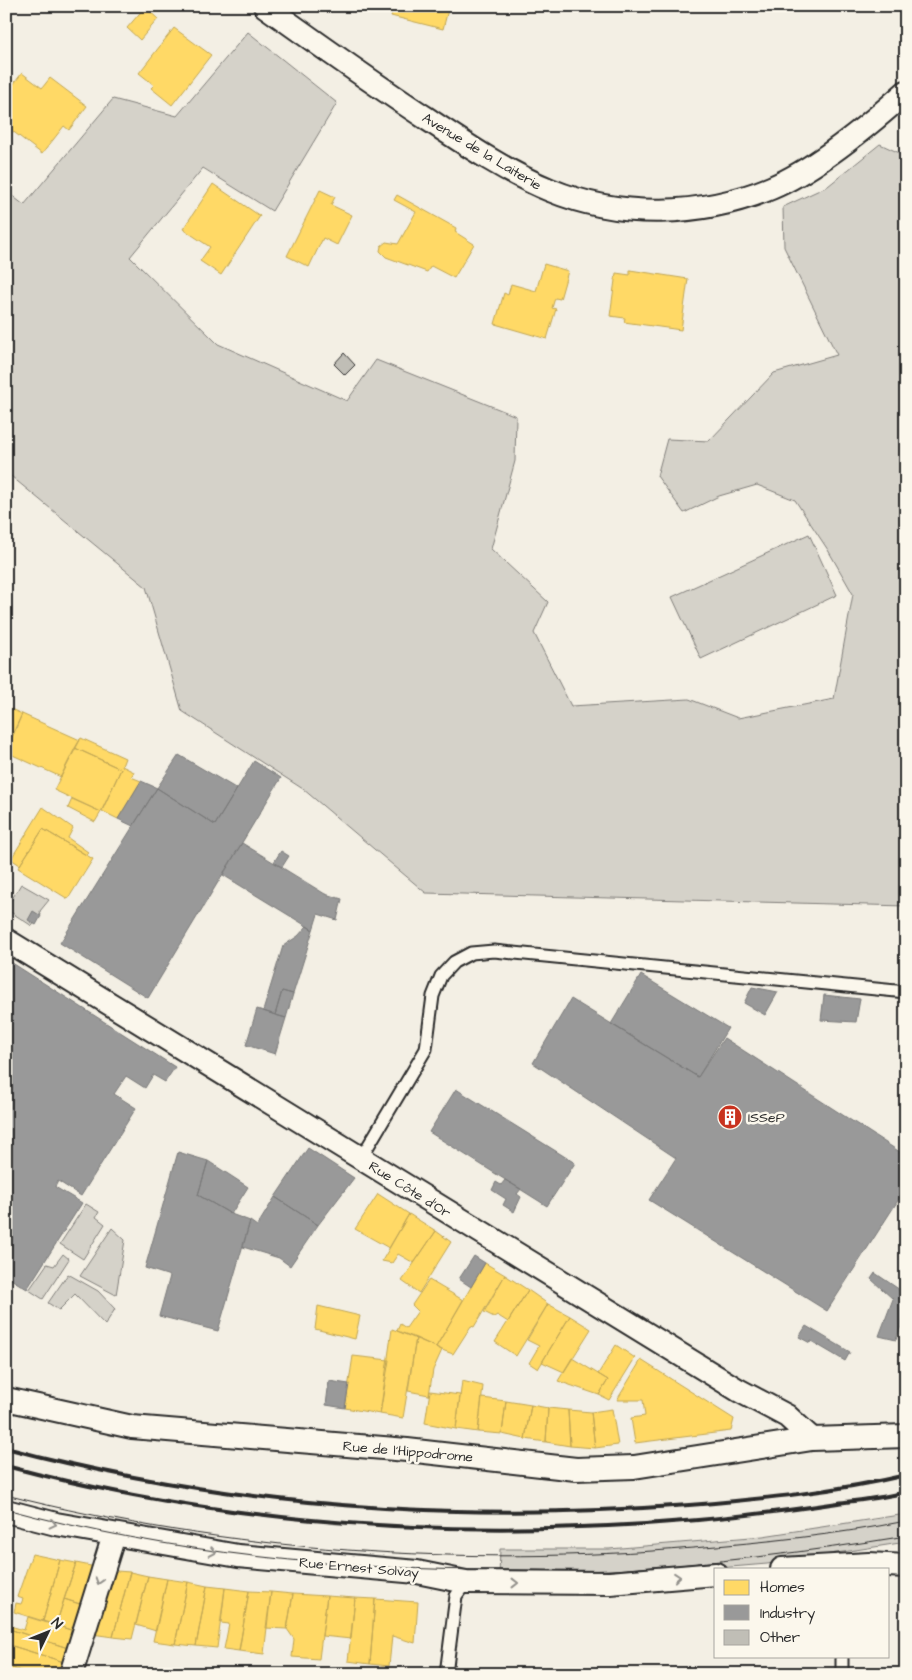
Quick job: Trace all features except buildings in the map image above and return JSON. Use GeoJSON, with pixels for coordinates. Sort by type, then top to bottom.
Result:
{"type":"FeatureCollection","features":[{"type":"Feature","properties":{"kind":"street","name":"Avenue de la Laiterie"},"geometry":{"type":"LineString","coordinates":[[265,6],[390,94],[510,170],[549,190],[608,208],[685,211],[744,198],[772,188],[823,157],[906,92]]}},
{"type":"Feature","properties":{"kind":"street","name":"Rue Côte d'Or"},"geometry":{"type":"LineString","coordinates":[[6,940],[738,1390],[787,1416],[812,1439]]}},
{"type":"Feature","properties":{"kind":"street","name":"Rue de l'Hippodrome"},"geometry":{"type":"LineString","coordinates":[[6,1399],[132,1427],[407,1450],[576,1469],[634,1467],[812,1439],[906,1436]]}},
{"type":"Feature","properties":{"kind":"street","name":"Rue Ernest Solvay"},"geometry":{"type":"LineString","coordinates":[[6,1511],[56,1524],[238,1556],[418,1572],[466,1582],[610,1583],[714,1574]]}},
{"type":"Feature","properties":{"kind":"street"},"geometry":{"type":"LineString","coordinates":[[71,1674],[114,1535]]}},
{"type":"Feature","properties":{"kind":"street"},"geometry":{"type":"LineString","coordinates":[[811,1568],[894,1564],[906,1566]]}},
{"type":"Feature","properties":{"kind":"lane"},"geometry":{"type":"LineString","coordinates":[[361,1158],[426,1049],[432,996],[441,976],[454,962],[471,953],[494,951],[906,992]]}},
{"type":"Feature","properties":{"kind":"lane"},"geometry":{"type":"LineString","coordinates":[[446,1674],[456,1596],[466,1582]]}},
{"type":"Feature","properties":{"kind":"lane"},"geometry":{"type":"LineString","coordinates":[[842,1658],[842,1674]]}},
{"type":"Feature","properties":{"kind":"shaded area"},"geometry":{"type":"Polygon","coordinates":[[[248,32],[337,103],[272,211],[203,168],[130,257],[218,344],[347,401],[376,360],[516,416],[515,461],[491,549],[548,602],[534,633],[571,706],[689,699],[738,718],[834,699],[853,594],[828,550],[795,500],[757,485],[719,496],[684,513],[657,476],[667,439],[709,441],[774,373],[837,355],[784,247],[783,207],[828,186],[880,144],[906,156],[906,906],[426,893],[303,789],[182,711],[146,587],[6,472],[6,191],[24,205],[113,99],[177,116],[248,32]]]}},
{"type":"Feature","properties":{"kind":"shaded area"},"geometry":{"type":"Polygon","coordinates":[[[809,534],[837,595],[701,659],[672,597],[809,534]]]}},
{"type":"Feature","properties":{"kind":"shaded area"},"geometry":{"type":"Polygon","coordinates":[[[21,884],[49,900],[40,911],[41,915],[32,926],[6,909],[21,884]]]}},
{"type":"Feature","properties":{"kind":"shaded area"},"geometry":{"type":"Polygon","coordinates":[[[86,1204],[99,1212],[96,1217],[105,1224],[83,1259],[60,1244],[86,1204]]]}},
{"type":"Feature","properties":{"kind":"shaded area"},"geometry":{"type":"Polygon","coordinates":[[[112,1228],[125,1240],[116,1295],[80,1276],[112,1228]]]}},
{"type":"Feature","properties":{"kind":"shaded area"},"geometry":{"type":"Polygon","coordinates":[[[63,1254],[69,1259],[43,1299],[29,1290],[47,1264],[54,1266],[63,1254]]]}},
{"type":"Feature","properties":{"kind":"shaded area"},"geometry":{"type":"Polygon","coordinates":[[[68,1274],[98,1291],[115,1309],[105,1325],[75,1294],[59,1310],[48,1303],[68,1274]]]}},
{"type":"Feature","properties":{"kind":"shaded area"},"geometry":{"type":"Polygon","coordinates":[[[906,1514],[906,1542],[767,1564],[610,1577],[499,1577],[500,1549],[609,1549],[763,1536],[906,1514]]]}},
{"type":"Feature","properties":{"kind":"tram line"},"geometry":{"type":"LineString","coordinates":[[6,1495],[90,1514],[175,1530],[261,1542],[347,1550],[434,1555],[607,1554],[693,1548],[800,1538],[906,1521]]}},
{"type":"Feature","properties":{"kind":"tram line"},"geometry":{"type":"LineString","coordinates":[[6,1509],[67,1524],[193,1548],[321,1563],[448,1569],[612,1570],[759,1557],[906,1536]]}},
{"type":"Feature","properties":{"kind":"railway"},"geometry":{"type":"LineString","coordinates":[[6,1448],[90,1468],[174,1484],[345,1505],[431,1510],[517,1512],[689,1505],[825,1490],[906,1475]]}},
{"type":"Feature","properties":{"kind":"railway"},"geometry":{"type":"LineString","coordinates":[[6,1466],[91,1486],[177,1503],[263,1515],[437,1528],[611,1526],[698,1520],[872,1499],[906,1492]]}},
{"type":"Feature","properties":{"kind":"place","name":"ISSeP"},"geometry":{"type":"Point","coordinates":[730,1117]}}]}
